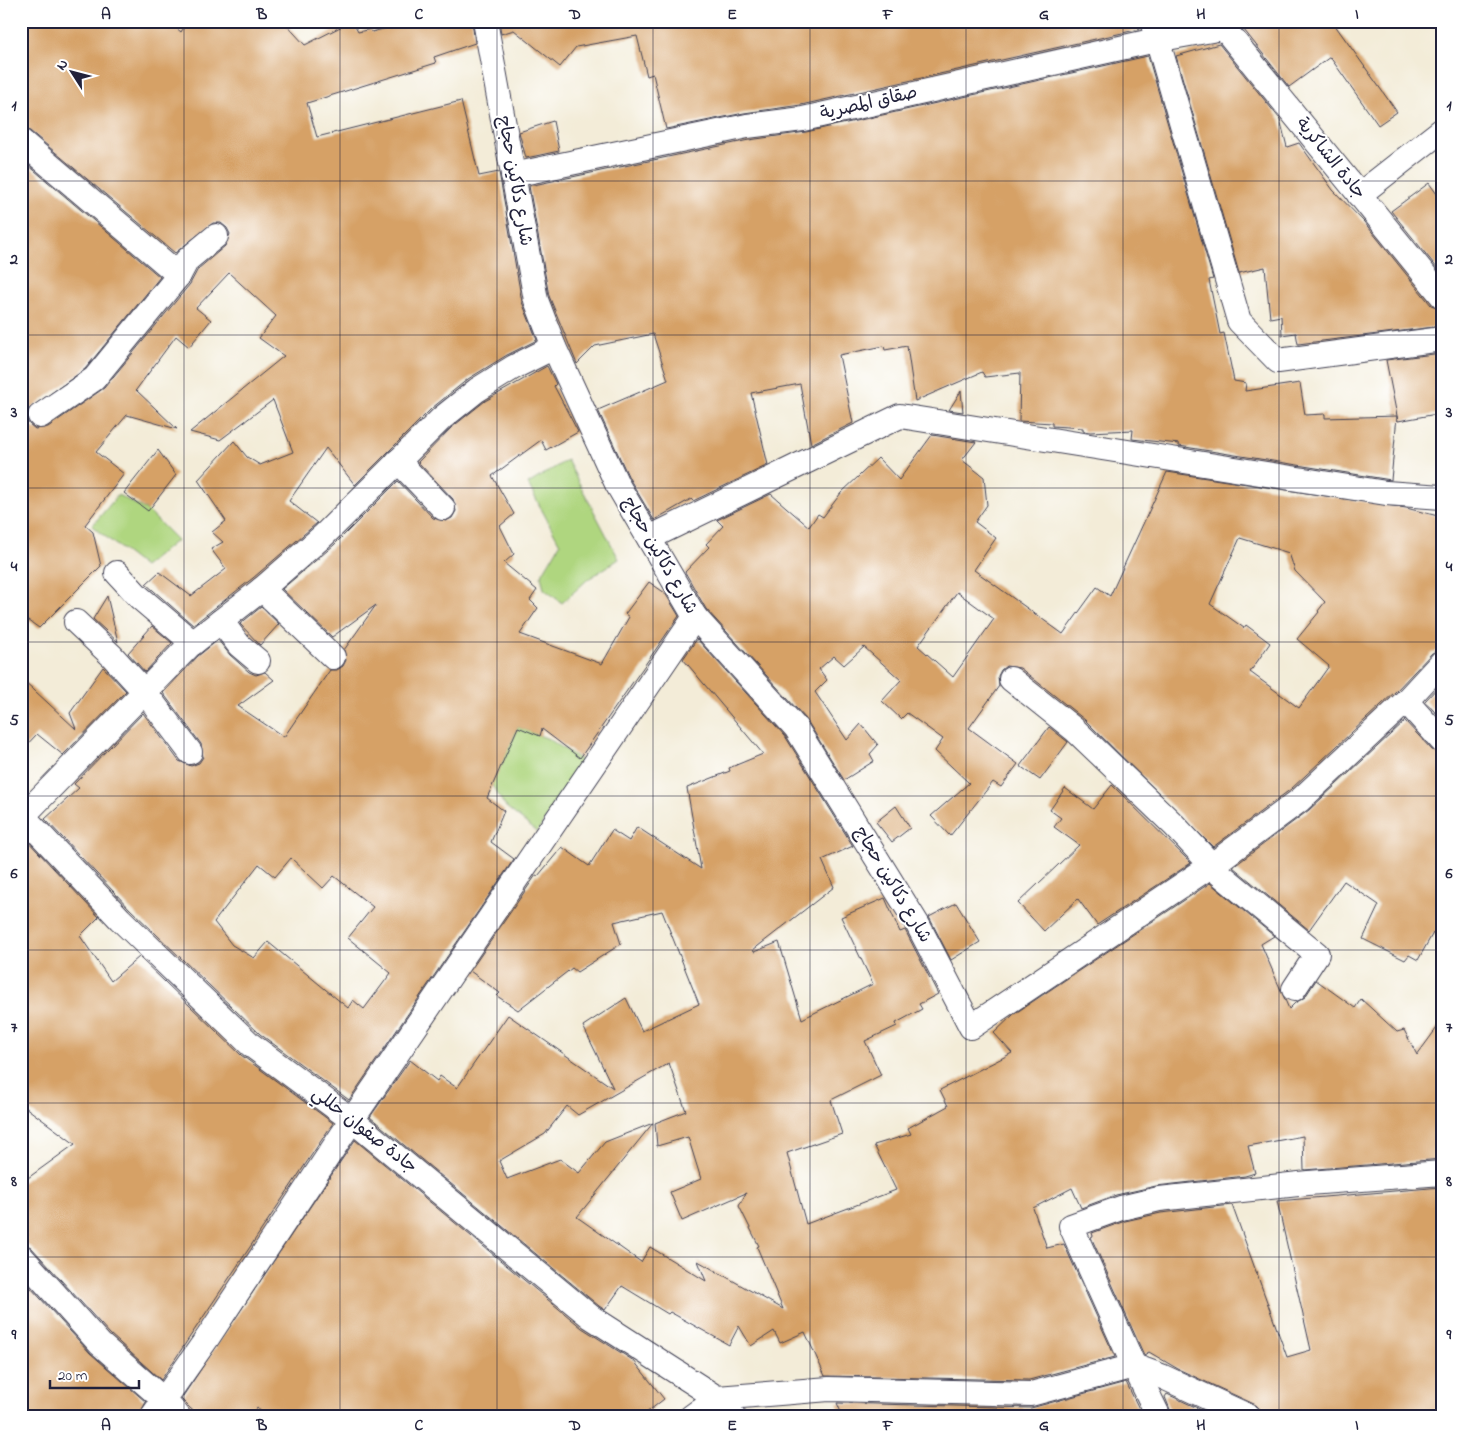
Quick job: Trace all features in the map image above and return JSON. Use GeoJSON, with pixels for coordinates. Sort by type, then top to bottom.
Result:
{"type":"FeatureCollection","features":[{"type":"Feature","properties":{"kind":"street","name":"شارع دكاكين حجاج"},"geometry":{"type":"LineString","coordinates":[[485,21],[536,300],[554,347],[617,484],[695,617],[796,728],[918,925],[971,1027],[1212,865]]}},
{"type":"Feature","properties":{"kind":"street","name":"صقاق المصرية"},"geometry":{"type":"LineString","coordinates":[[513,175],[747,126],[803,119],[1154,30],[1221,25]]}},
{"type":"Feature","properties":{"kind":"street","name":"جادة الشاكرية"},"geometry":{"type":"LineString","coordinates":[[1221,25],[1442,296]]}},
{"type":"Feature","properties":{"kind":"street"},"geometry":{"type":"LineString","coordinates":[[1154,30],[1238,321],[1278,361],[1442,339]]}},
{"type":"Feature","properties":{"kind":"street"},"geometry":{"type":"LineString","coordinates":[[1359,195],[1442,130]]}},
{"type":"Feature","properties":{"kind":"street"},"geometry":{"type":"LineString","coordinates":[[21,141],[178,275]]}},
{"type":"Feature","properties":{"kind":"street"},"geometry":{"type":"LineString","coordinates":[[40,416],[94,379],[178,275],[187,260],[216,236]]}},
{"type":"Feature","properties":{"kind":"street"},"geometry":{"type":"LineString","coordinates":[[22,815],[193,642],[262,589],[324,535],[442,418],[477,390],[514,367],[554,347]]}},
{"type":"Feature","properties":{"kind":"street"},"geometry":{"type":"LineString","coordinates":[[649,538],[900,416],[1386,493],[1442,497]]}},
{"type":"Feature","properties":{"kind":"street"},"geometry":{"type":"LineString","coordinates":[[398,461],[443,508]]}},
{"type":"Feature","properties":{"kind":"street"},"geometry":{"type":"LineString","coordinates":[[117,573],[139,597],[193,642]]}},
{"type":"Feature","properties":{"kind":"street"},"geometry":{"type":"LineString","coordinates":[[262,589],[333,657]]}},
{"type":"Feature","properties":{"kind":"street"},"geometry":{"type":"LineString","coordinates":[[21,1256],[100,1344],[165,1411],[214,1329],[352,1120],[695,617]]}},
{"type":"Feature","properties":{"kind":"street"},"geometry":{"type":"LineString","coordinates":[[221,621],[238,644],[258,661]]}},
{"type":"Feature","properties":{"kind":"street"},"geometry":{"type":"LineString","coordinates":[[76,622],[112,656],[144,691],[190,752]]}},
{"type":"Feature","properties":{"kind":"street"},"geometry":{"type":"LineString","coordinates":[[1212,865],[1300,800],[1406,701],[1442,662]]}},
{"type":"Feature","properties":{"kind":"street"},"geometry":{"type":"LineString","coordinates":[[1011,680],[1075,730],[1174,824],[1220,874],[1317,954],[1294,989]]}},
{"type":"Feature","properties":{"kind":"street"},"geometry":{"type":"LineString","coordinates":[[1406,701],[1442,741]]}},
{"type":"Feature","properties":{"kind":"street","name":"جادة صفوان حللي"},"geometry":{"type":"LineString","coordinates":[[22,815],[120,919],[251,1045],[352,1120],[591,1317],[717,1398],[734,1417]]}},
{"type":"Feature","properties":{"kind":"street"},"geometry":{"type":"LineString","coordinates":[[1159,1417],[1071,1226],[1121,1208],[1159,1199],[1298,1184],[1442,1173]]}},
{"type":"Feature","properties":{"kind":"street"},"geometry":{"type":"LineString","coordinates":[[691,1417],[717,1398],[829,1389],[1031,1394],[1134,1366],[1161,1376],[1250,1417]]}},
{"type":"Feature","properties":{"kind":"green space"},"geometry":{"type":"Polygon","coordinates":[[[567,460],[619,559],[587,580],[562,603],[544,589],[541,576],[560,544],[528,484],[567,460]]]}},
{"type":"Feature","properties":{"kind":"green space"},"geometry":{"type":"Polygon","coordinates":[[[118,495],[148,511],[177,540],[144,567],[92,526],[118,495]]]}},
{"type":"Feature","properties":{"kind":"green space"},"geometry":{"type":"Polygon","coordinates":[[[518,727],[549,739],[584,762],[537,832],[505,806],[492,785],[518,727]]]}},
{"type":"Feature","properties":{"kind":"building"},"geometry":{"type":"Polygon","coordinates":[[[21,21],[168,21],[181,32],[188,21],[283,21],[305,45],[352,21],[358,32],[371,29],[372,32],[413,21],[472,21],[475,43],[434,57],[436,63],[307,103],[317,137],[461,101],[479,176],[499,172],[522,302],[537,340],[507,355],[468,379],[432,408],[355,485],[326,448],[289,501],[317,523],[253,578],[193,625],[146,584],[159,572],[191,596],[226,569],[211,549],[223,542],[212,532],[226,521],[198,480],[234,441],[247,457],[260,465],[293,452],[273,400],[220,440],[190,432],[284,356],[259,338],[276,316],[229,273],[196,308],[211,320],[189,347],[176,336],[136,390],[177,429],[127,415],[96,452],[124,474],[85,525],[93,532],[101,566],[39,628],[21,615],[21,159],[160,277],[85,369],[28,410],[26,418],[35,429],[48,427],[104,388],[190,284],[198,269],[225,246],[230,234],[221,223],[213,223],[175,253],[30,131],[21,128],[21,21]]]}},
{"type":"Feature","properties":{"kind":"building"},"geometry":{"type":"Polygon","coordinates":[[[499,21],[1139,21],[1140,29],[801,105],[744,113],[666,129],[653,74],[647,76],[637,36],[576,47],[560,67],[514,30],[501,34],[499,21]]]}},
{"type":"Feature","properties":{"kind":"building"},"geometry":{"type":"Polygon","coordinates":[[[1237,21],[1332,21],[1397,112],[1378,125],[1330,57],[1289,87],[1237,21]]]}},
{"type":"Feature","properties":{"kind":"building"},"geometry":{"type":"Polygon","coordinates":[[[1219,44],[1280,119],[1287,147],[1299,143],[1333,190],[1364,222],[1431,305],[1442,309],[1442,326],[1298,344],[1296,333],[1282,335],[1281,316],[1270,318],[1265,267],[1239,273],[1176,56],[1219,44]]]}},
{"type":"Feature","properties":{"kind":"building"},"geometry":{"type":"Polygon","coordinates":[[[1148,56],[1213,279],[1209,280],[1220,334],[1224,333],[1234,381],[1246,383],[1245,391],[1300,383],[1305,415],[1325,414],[1325,418],[1397,416],[1391,480],[1179,446],[1179,444],[1132,439],[1133,430],[1090,432],[1083,431],[1083,428],[1052,426],[1052,423],[1019,421],[1020,373],[985,377],[982,372],[915,401],[907,346],[885,350],[884,346],[839,355],[853,423],[811,444],[800,384],[751,393],[768,465],[693,501],[691,499],[654,520],[629,478],[598,410],[668,380],[653,334],[595,346],[577,364],[549,296],[529,186],[749,140],[806,132],[1148,56]]]}},
{"type":"Feature","properties":{"kind":"building"},"geometry":{"type":"Polygon","coordinates":[[[553,121],[559,151],[526,158],[519,132],[553,121]]]}},
{"type":"Feature","properties":{"kind":"building"},"geometry":{"type":"Polygon","coordinates":[[[1429,183],[1442,201],[1442,274],[1391,211],[1429,183]]]}},
{"type":"Feature","properties":{"kind":"building"},"geometry":{"type":"Polygon","coordinates":[[[1442,353],[1442,413],[1398,421],[1386,360],[1442,353]]]}},
{"type":"Feature","properties":{"kind":"building"},"geometry":{"type":"Polygon","coordinates":[[[547,366],[556,384],[554,386],[578,432],[546,450],[541,440],[492,476],[514,514],[500,526],[514,554],[504,563],[537,590],[530,600],[538,608],[520,634],[602,664],[629,617],[625,614],[649,582],[665,593],[679,616],[580,758],[542,729],[540,736],[518,727],[487,798],[504,811],[491,842],[514,859],[349,1100],[260,1034],[130,909],[45,819],[79,788],[74,784],[143,713],[179,761],[191,766],[199,763],[203,757],[201,744],[163,693],[198,656],[218,640],[230,655],[249,672],[256,675],[265,672],[274,680],[238,706],[284,737],[330,670],[337,670],[343,666],[346,660],[344,650],[376,605],[332,637],[282,589],[334,545],[398,481],[433,518],[446,521],[452,518],[456,511],[453,499],[418,462],[451,428],[485,401],[547,366]],[[291,858],[275,877],[259,864],[214,922],[232,945],[254,958],[268,942],[348,1008],[353,1000],[364,1009],[391,973],[348,938],[373,907],[334,876],[323,888],[291,858]]]}},
{"type":"Feature","properties":{"kind":"building"},"geometry":{"type":"Polygon","coordinates":[[[961,391],[963,412],[949,410],[961,391]]]}},
{"type":"Feature","properties":{"kind":"building"},"geometry":{"type":"Polygon","coordinates":[[[932,435],[976,442],[962,460],[984,477],[987,505],[975,522],[996,538],[974,570],[1063,634],[1097,587],[1110,596],[1167,472],[1406,508],[1442,517],[1442,649],[1432,653],[1396,691],[1291,789],[1213,847],[1085,720],[1020,668],[1006,666],[998,676],[999,686],[969,728],[1018,764],[1001,787],[993,782],[950,836],[931,816],[969,783],[935,751],[943,739],[907,713],[901,719],[882,701],[901,680],[864,647],[844,665],[834,656],[819,669],[827,680],[815,692],[847,740],[861,724],[878,745],[870,754],[874,761],[844,780],[806,719],[706,609],[685,572],[709,547],[706,544],[723,526],[717,520],[771,494],[809,527],[818,514],[823,517],[841,493],[878,458],[899,480],[932,435]],[[1240,538],[1210,604],[1244,628],[1246,625],[1270,643],[1250,672],[1299,708],[1329,666],[1297,639],[1325,602],[1295,571],[1289,553],[1240,538]],[[957,592],[918,646],[953,677],[994,619],[957,592]]]}},
{"type":"Feature","properties":{"kind":"building"},"geometry":{"type":"Polygon","coordinates":[[[158,450],[176,475],[148,511],[124,493],[158,450]]]}},
{"type":"Feature","properties":{"kind":"building"},"geometry":{"type":"Polygon","coordinates":[[[107,596],[118,642],[93,619],[107,596]]]}},
{"type":"Feature","properties":{"kind":"building"},"geometry":{"type":"Polygon","coordinates":[[[261,607],[279,624],[260,645],[240,624],[261,607]]]}},
{"type":"Feature","properties":{"kind":"building"},"geometry":{"type":"Polygon","coordinates":[[[152,626],[172,643],[145,672],[128,653],[152,626]]]}},
{"type":"Feature","properties":{"kind":"building"},"geometry":{"type":"Polygon","coordinates":[[[697,639],[785,736],[853,846],[822,860],[834,887],[753,950],[754,952],[779,942],[802,1019],[873,984],[841,917],[885,898],[900,932],[905,930],[938,994],[919,1004],[922,1009],[896,1023],[897,1026],[865,1041],[881,1075],[831,1100],[842,1134],[787,1153],[806,1224],[896,1190],[874,1145],[911,1134],[908,1128],[948,1106],[940,1090],[1012,1053],[994,1033],[1014,1014],[1210,883],[1274,936],[1261,944],[1289,1009],[1305,997],[1316,980],[1355,1008],[1361,999],[1397,1032],[1404,1030],[1417,1055],[1442,1021],[1442,1159],[1304,1170],[1303,1136],[1248,1146],[1255,1173],[1245,1176],[1156,1186],[1116,1195],[1081,1208],[1072,1188],[1033,1208],[1047,1248],[1064,1244],[1115,1357],[1029,1380],[825,1376],[805,1332],[780,1343],[774,1331],[751,1346],[739,1326],[729,1345],[670,1312],[668,1314],[622,1286],[605,1310],[370,1117],[410,1060],[437,1081],[440,1076],[457,1088],[508,1015],[613,1088],[583,1026],[626,998],[642,1031],[699,1004],[662,911],[614,922],[621,944],[577,972],[572,968],[518,1010],[497,996],[500,993],[470,971],[536,875],[538,876],[562,847],[589,866],[612,830],[629,841],[637,827],[701,869],[687,788],[730,771],[729,768],[763,754],[683,659],[697,639]],[[669,1063],[578,1115],[567,1106],[545,1134],[499,1161],[507,1179],[560,1159],[579,1173],[605,1142],[653,1123],[577,1217],[641,1262],[650,1247],[706,1281],[698,1261],[783,1309],[757,1247],[759,1246],[739,1206],[746,1193],[682,1221],[670,1192],[701,1179],[688,1137],[657,1146],[655,1123],[686,1111],[669,1063]]]}},
{"type":"Feature","properties":{"kind":"building"},"geometry":{"type":"Polygon","coordinates":[[[103,667],[126,691],[63,755],[37,734],[21,751],[21,678],[76,729],[70,713],[103,667]]]}},
{"type":"Feature","properties":{"kind":"building"},"geometry":{"type":"Polygon","coordinates":[[[1442,683],[1442,720],[1425,701],[1442,683]]]}},
{"type":"Feature","properties":{"kind":"building"},"geometry":{"type":"Polygon","coordinates":[[[1405,721],[1432,750],[1442,754],[1442,941],[1433,933],[1418,960],[1409,955],[1405,960],[1363,939],[1379,905],[1344,881],[1309,930],[1233,867],[1309,810],[1405,721]]]}},
{"type":"Feature","properties":{"kind":"building"},"geometry":{"type":"Polygon","coordinates":[[[1049,727],[1068,742],[1040,780],[1020,766],[1049,727]]]}},
{"type":"Feature","properties":{"kind":"building"},"geometry":{"type":"Polygon","coordinates":[[[1112,785],[1191,863],[1097,925],[1078,899],[1044,931],[1018,903],[1079,845],[1054,827],[1061,818],[1050,810],[1065,788],[1093,809],[1112,785]]]}},
{"type":"Feature","properties":{"kind":"building"},"geometry":{"type":"Polygon","coordinates":[[[896,806],[910,828],[892,842],[876,822],[896,806]]]}},
{"type":"Feature","properties":{"kind":"building"},"geometry":{"type":"Polygon","coordinates":[[[24,837],[99,917],[80,936],[111,981],[139,957],[241,1055],[333,1123],[161,1380],[110,1334],[31,1247],[21,1243],[21,1183],[75,1144],[21,1104],[21,840],[24,837]]]}},
{"type":"Feature","properties":{"kind":"building"},"geometry":{"type":"Polygon","coordinates":[[[956,903],[980,942],[951,960],[929,917],[956,903]]]}},
{"type":"Feature","properties":{"kind":"building"},"geometry":{"type":"Polygon","coordinates":[[[355,1140],[582,1328],[634,1361],[664,1399],[641,1417],[268,1417],[257,1408],[251,1417],[200,1417],[181,1399],[355,1140]]]}},
{"type":"Feature","properties":{"kind":"building"},"geometry":{"type":"Polygon","coordinates":[[[1442,1187],[1442,1417],[1264,1417],[1256,1405],[1178,1369],[1149,1352],[1144,1355],[1091,1237],[1093,1236],[1092,1233],[1125,1221],[1161,1213],[1232,1205],[1287,1357],[1311,1350],[1277,1201],[1442,1187]]]}},
{"type":"Feature","properties":{"kind":"building"},"geometry":{"type":"Polygon","coordinates":[[[21,1277],[90,1353],[146,1402],[138,1417],[21,1417],[21,1277]]]}},
{"type":"Feature","properties":{"kind":"building"},"geometry":{"type":"Polygon","coordinates":[[[1126,1382],[1143,1417],[843,1417],[837,1403],[1031,1408],[1126,1382]]]}},
{"type":"Feature","properties":{"kind":"building"},"geometry":{"type":"Polygon","coordinates":[[[1167,1394],[1217,1417],[1173,1417],[1165,1397],[1167,1394]]]}}]}
